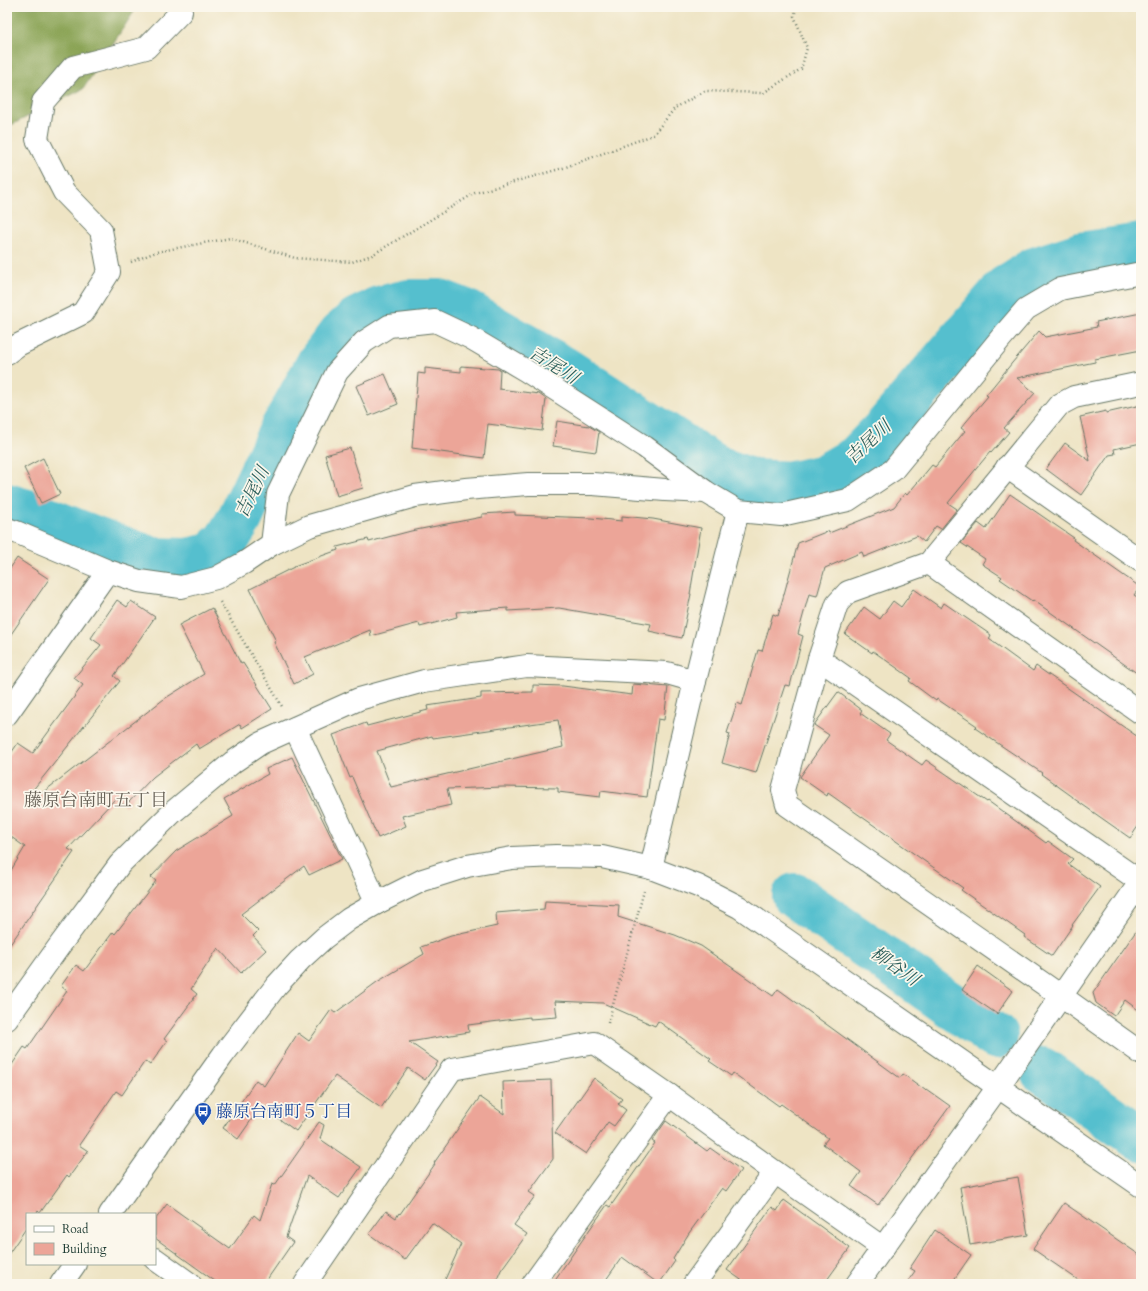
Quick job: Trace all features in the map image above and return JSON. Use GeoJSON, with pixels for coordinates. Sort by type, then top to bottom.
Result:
{"type":"FeatureCollection","features":[{"type":"Feature","properties":{"kind":"street"},"geometry":{"type":"LineString","coordinates":[[7,353],[18,345],[83,313],[109,272],[101,230],[64,192],[37,139],[43,102],[73,67],[146,48],[181,12],[181,7]]}},
{"type":"Feature","properties":{"kind":"street"},"geometry":{"type":"LineString","coordinates":[[272,544],[278,494],[337,372],[364,342],[389,326],[435,321],[471,338],[525,370],[632,439],[706,492],[738,511],[780,515],[848,500],[893,470],[1026,309],[1060,289],[1141,273]]}},
{"type":"Feature","properties":{"kind":"street"},"geometry":{"type":"LineString","coordinates":[[1141,383],[1074,397],[1059,405],[929,563],[848,592],[837,604],[819,659],[783,790],[787,805],[1141,1053]]}},
{"type":"Feature","properties":{"kind":"street"},"geometry":{"type":"LineString","coordinates":[[1007,467],[1141,561]]}},
{"type":"Feature","properties":{"kind":"street"},"geometry":{"type":"LineString","coordinates":[[7,530],[16,532],[108,571],[139,581],[181,587],[216,578],[244,563],[272,544],[309,526],[416,496],[466,489],[528,484],[593,484],[706,492]]}},
{"type":"Feature","properties":{"kind":"street"},"geometry":{"type":"LineString","coordinates":[[651,868],[695,681],[738,511]]}},
{"type":"Feature","properties":{"kind":"street"},"geometry":{"type":"LineString","coordinates":[[929,563],[1141,713]]}},
{"type":"Feature","properties":{"kind":"street"},"geometry":{"type":"LineString","coordinates":[[7,714],[108,571]]}},
{"type":"Feature","properties":{"kind":"street"},"geometry":{"type":"LineString","coordinates":[[819,659],[1141,881],[998,1087],[857,1284]]}},
{"type":"Feature","properties":{"kind":"street"},"geometry":{"type":"LineString","coordinates":[[7,1019],[120,864],[174,812],[232,762],[261,743],[360,698],[424,680],[527,666],[667,673],[695,681]]}},
{"type":"Feature","properties":{"kind":"street"},"geometry":{"type":"LineString","coordinates":[[295,728],[377,903]]}},
{"type":"Feature","properties":{"kind":"street"},"geometry":{"type":"LineString","coordinates":[[111,1213],[222,1055],[276,986],[300,960],[324,938],[349,919],[423,880],[467,866],[512,858],[556,856],[602,857],[651,868],[698,886],[739,907],[1141,1186]]}},
{"type":"Feature","properties":{"kind":"street"},"geometry":{"type":"LineString","coordinates":[[305,1284],[452,1070],[594,1043],[883,1248]]}},
{"type":"Feature","properties":{"kind":"street"},"geometry":{"type":"LineString","coordinates":[[533,1284],[669,1095]]}},
{"type":"Feature","properties":{"kind":"street"},"geometry":{"type":"LineString","coordinates":[[694,1284],[775,1172]]}},
{"type":"Feature","properties":{"kind":"street"},"geometry":{"type":"LineString","coordinates":[[156,1260],[190,1284]]}},
{"type":"Feature","properties":{"kind":"street"},"geometry":{"type":"LineString","coordinates":[[61,1284],[74,1265]]}},
{"type":"Feature","properties":{"kind":"path"},"geometry":{"type":"LineString","coordinates":[[109,272],[156,252],[230,238],[295,258],[352,262],[372,255],[475,193],[563,168],[653,135],[675,108],[705,91],[763,94],[801,69],[807,48],[794,16],[797,7]]}},
{"type":"Feature","properties":{"kind":"path"},"geometry":{"type":"LineString","coordinates":[[208,581],[295,728]]}},
{"type":"Feature","properties":{"kind":"path"},"geometry":{"type":"LineString","coordinates":[[600,1048],[651,868]]}},
{"type":"Feature","properties":{"kind":"green space"},"geometry":{"type":"Polygon","coordinates":[[[7,7],[137,7],[83,89],[7,127],[7,7]]]}},
{"type":"Feature","properties":{"kind":"building"},"geometry":{"type":"Polygon","coordinates":[[[1141,313],[1141,350],[1095,359],[1095,362],[1017,378],[1035,393],[1004,428],[1009,432],[991,453],[990,452],[948,503],[957,509],[941,529],[936,526],[924,542],[917,536],[864,557],[862,552],[825,568],[817,596],[809,594],[798,634],[803,636],[790,686],[785,685],[756,773],[722,763],[730,734],[727,733],[737,703],[742,705],[758,650],[762,651],[773,614],[778,616],[798,543],[828,531],[829,533],[894,507],[905,493],[907,495],[932,465],[935,467],[965,431],[961,428],[1039,331],[1045,337],[1097,327],[1096,322],[1141,313]]]}},
{"type":"Feature","properties":{"kind":"building"},"geometry":{"type":"Polygon","coordinates":[[[461,366],[498,369],[500,370],[499,389],[539,394],[546,399],[542,431],[488,424],[484,458],[412,448],[418,373],[425,374],[425,368],[461,372],[461,366]]]}},
{"type":"Feature","properties":{"kind":"building"},"geometry":{"type":"Polygon","coordinates":[[[385,374],[398,404],[369,416],[356,386],[385,374]]]}},
{"type":"Feature","properties":{"kind":"building"},"geometry":{"type":"Polygon","coordinates":[[[1141,405],[1141,443],[1114,449],[1115,454],[1109,455],[1081,495],[1046,469],[1065,443],[1090,461],[1080,417],[1141,405]]]}},
{"type":"Feature","properties":{"kind":"building"},"geometry":{"type":"Polygon","coordinates":[[[557,421],[589,426],[599,432],[596,452],[553,446],[557,421]]]}},
{"type":"Feature","properties":{"kind":"building"},"geometry":{"type":"Polygon","coordinates":[[[350,448],[363,488],[337,496],[325,455],[350,448]]]}},
{"type":"Feature","properties":{"kind":"building"},"geometry":{"type":"Polygon","coordinates":[[[43,458],[60,494],[41,503],[24,468],[43,458]]]}},
{"type":"Feature","properties":{"kind":"building"},"geometry":{"type":"Polygon","coordinates":[[[1010,494],[1074,538],[1073,540],[1140,587],[1134,595],[1141,600],[1141,676],[1033,600],[1032,601],[1000,579],[1002,577],[982,564],[985,559],[961,543],[978,523],[986,529],[1010,494]]]}},
{"type":"Feature","properties":{"kind":"building"},"geometry":{"type":"Polygon","coordinates":[[[515,512],[515,515],[591,518],[622,521],[622,516],[653,519],[701,528],[691,594],[682,638],[649,631],[651,624],[559,608],[508,611],[508,608],[456,612],[457,617],[420,627],[419,623],[371,636],[370,630],[305,657],[313,674],[294,684],[274,642],[276,641],[250,589],[294,566],[338,550],[337,547],[368,539],[369,542],[411,531],[482,517],[482,514],[515,512]]]}},
{"type":"Feature","properties":{"kind":"building"},"geometry":{"type":"Polygon","coordinates":[[[17,558],[49,579],[7,640],[7,573],[17,558]]]}},
{"type":"Feature","properties":{"kind":"building"},"geometry":{"type":"Polygon","coordinates":[[[914,589],[941,608],[944,603],[991,635],[989,639],[1033,671],[1036,666],[1141,739],[1141,822],[1130,838],[1073,798],[1041,774],[1042,773],[975,728],[977,726],[937,699],[936,701],[909,681],[911,678],[873,651],[872,653],[845,634],[864,607],[880,619],[893,601],[901,607],[914,589]]]}},
{"type":"Feature","properties":{"kind":"building"},"geometry":{"type":"Polygon","coordinates":[[[117,600],[127,607],[131,601],[155,617],[114,676],[120,681],[28,796],[33,800],[164,699],[204,674],[179,625],[212,608],[241,664],[243,663],[272,709],[242,728],[240,724],[199,749],[196,744],[153,777],[125,806],[116,798],[68,849],[74,852],[7,949],[7,877],[25,847],[7,834],[7,759],[18,743],[33,753],[83,685],[74,678],[101,645],[91,638],[117,600]]]}},
{"type":"Feature","properties":{"kind":"building"},"geometry":{"type":"Polygon","coordinates":[[[633,684],[668,687],[664,720],[658,719],[647,797],[601,791],[600,797],[558,792],[558,788],[503,787],[447,789],[451,805],[402,816],[406,826],[378,838],[352,777],[350,778],[333,735],[366,723],[367,726],[428,710],[427,706],[481,698],[481,693],[533,692],[533,685],[563,686],[632,695],[633,684]],[[558,720],[433,738],[432,736],[377,751],[391,787],[563,747],[558,720]]]}},
{"type":"Feature","properties":{"kind":"building"},"geometry":{"type":"Polygon","coordinates":[[[838,692],[862,710],[860,713],[890,734],[886,740],[922,765],[926,760],[987,802],[988,801],[1046,843],[1048,841],[1073,859],[1068,864],[1100,887],[1072,925],[1052,956],[961,890],[963,888],[828,793],[827,796],[800,777],[829,735],[814,725],[838,692]]]}},
{"type":"Feature","properties":{"kind":"building"},"geometry":{"type":"Polygon","coordinates":[[[292,757],[342,859],[309,875],[304,866],[241,914],[258,931],[253,936],[266,950],[241,973],[218,948],[191,989],[197,994],[164,1039],[167,1041],[150,1065],[145,1061],[122,1095],[116,1091],[79,1145],[88,1151],[69,1177],[67,1175],[40,1213],[38,1211],[37,1213],[26,1213],[26,1228],[7,1256],[7,1072],[24,1047],[27,1049],[67,991],[61,986],[76,965],[84,971],[113,932],[115,934],[156,881],[151,877],[176,851],[233,816],[224,799],[268,774],[266,769],[292,757]]]}},
{"type":"Feature","properties":{"kind":"building"},"geometry":{"type":"Polygon","coordinates":[[[545,901],[619,905],[618,917],[675,935],[701,946],[773,996],[778,989],[900,1078],[903,1074],[950,1106],[878,1205],[851,1186],[861,1172],[823,1144],[828,1138],[781,1104],[779,1106],[733,1073],[731,1076],[709,1061],[711,1059],[658,1021],[655,1026],[603,1003],[555,1001],[557,1017],[530,1019],[530,1017],[468,1025],[469,1032],[409,1042],[438,1062],[425,1080],[408,1068],[381,1108],[335,1076],[296,1131],[261,1106],[238,1139],[223,1128],[256,1080],[264,1086],[298,1033],[309,1041],[331,1010],[335,1013],[377,982],[424,954],[421,947],[451,936],[497,926],[496,913],[544,909],[545,901]]]}},
{"type":"Feature","properties":{"kind":"building"},"geometry":{"type":"Polygon","coordinates":[[[1141,924],[1141,1012],[1125,1000],[1114,1016],[1096,1003],[1093,993],[1141,924]]]}},
{"type":"Feature","properties":{"kind":"building"},"geometry":{"type":"Polygon","coordinates":[[[978,966],[1013,991],[997,1014],[962,990],[978,966]]]}},
{"type":"Feature","properties":{"kind":"building"},"geometry":{"type":"Polygon","coordinates":[[[594,1078],[622,1099],[618,1104],[626,1110],[614,1126],[608,1122],[586,1154],[555,1133],[594,1078]]]}},
{"type":"Feature","properties":{"kind":"building"},"geometry":{"type":"Polygon","coordinates":[[[551,1080],[553,1159],[529,1192],[535,1196],[514,1225],[527,1234],[501,1270],[495,1284],[443,1284],[461,1244],[432,1223],[405,1260],[369,1234],[386,1211],[396,1218],[399,1213],[400,1214],[480,1097],[504,1114],[503,1082],[551,1080]]]}},
{"type":"Feature","properties":{"kind":"building"},"geometry":{"type":"Polygon","coordinates":[[[666,1121],[707,1151],[710,1148],[741,1170],[726,1191],[722,1188],[689,1233],[673,1259],[675,1261],[659,1284],[622,1257],[603,1284],[552,1284],[607,1205],[610,1207],[655,1143],[652,1141],[666,1121]]]}},
{"type":"Feature","properties":{"kind":"building"},"geometry":{"type":"Polygon","coordinates":[[[319,1122],[324,1125],[320,1139],[361,1167],[339,1198],[307,1176],[286,1237],[293,1242],[264,1284],[219,1284],[156,1239],[156,1219],[167,1204],[230,1249],[254,1215],[260,1220],[272,1184],[275,1185],[319,1122]]]}},
{"type":"Feature","properties":{"kind":"building"},"geometry":{"type":"Polygon","coordinates":[[[1018,1177],[1028,1235],[970,1245],[960,1187],[1018,1177]]]}},
{"type":"Feature","properties":{"kind":"building"},"geometry":{"type":"Polygon","coordinates":[[[784,1200],[850,1248],[824,1284],[747,1284],[727,1270],[772,1207],[777,1211],[784,1200]]]}},
{"type":"Feature","properties":{"kind":"building"},"geometry":{"type":"Polygon","coordinates":[[[1064,1203],[1141,1256],[1141,1284],[1084,1284],[1033,1249],[1064,1203]]]}},
{"type":"Feature","properties":{"kind":"building"},"geometry":{"type":"Polygon","coordinates":[[[935,1230],[971,1255],[951,1284],[906,1284],[915,1271],[910,1268],[935,1230]]]}},
{"type":"Feature","properties":{"kind":"waterway","name":"吉尾川"},"geometry":{"type":"LineString","coordinates":[[7,506],[27,512],[153,560],[187,561],[210,556],[226,541],[239,520],[282,430],[319,363],[340,335],[357,320],[379,309],[409,302],[440,302],[466,312],[562,368],[716,468],[753,482],[794,484],[824,477],[857,458],[884,430],[1006,288],[1034,270],[1080,255],[1141,246]]}},
{"type":"Feature","properties":{"kind":"waterway","name":"柳谷川"},"geometry":{"type":"LineString","coordinates":[[795,896],[995,1036]]}},
{"type":"Feature","properties":{"kind":"waterway","name":"柳谷川"},"geometry":{"type":"LineString","coordinates":[[1042,1070],[1141,1139]]}},
{"type":"Feature","properties":{"kind":"place","name":"藤原台南町５丁目"},"geometry":{"type":"Point","coordinates":[203,1126]}},
{"type":"Feature","properties":{"kind":"district","name":"藤原台南町五丁目"},"geometry":{"type":"Point","coordinates":[96,800]}}]}
